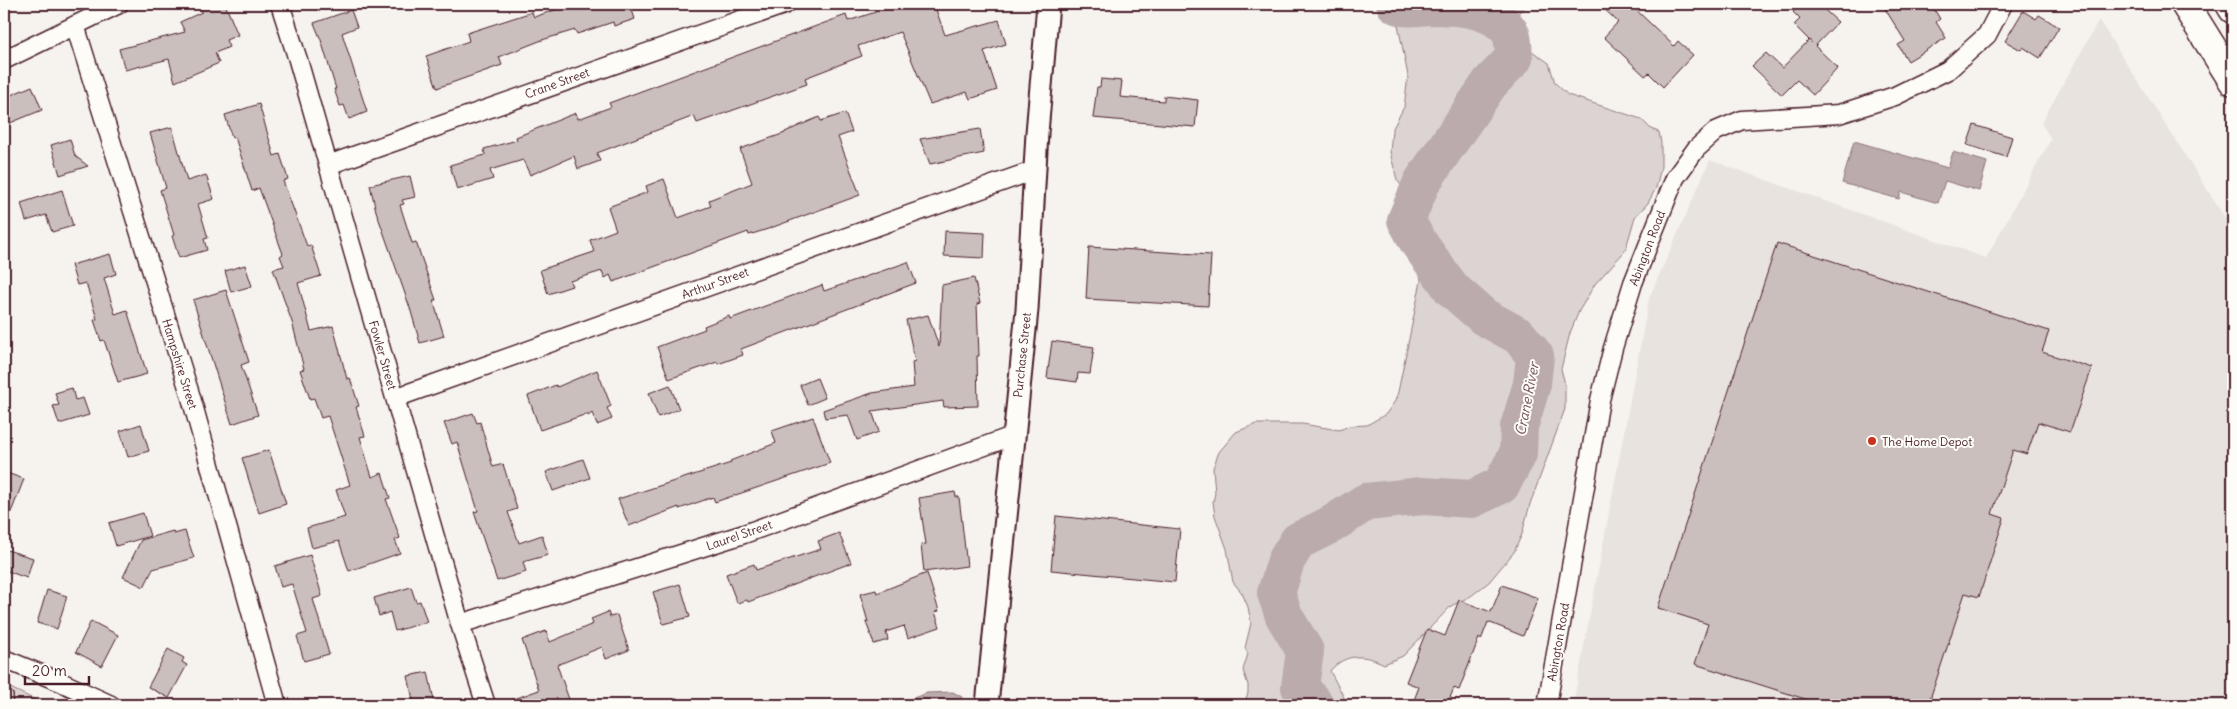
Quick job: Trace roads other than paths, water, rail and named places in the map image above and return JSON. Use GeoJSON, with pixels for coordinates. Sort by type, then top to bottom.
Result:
{"type":"FeatureCollection","features":[{"type":"Feature","properties":{"kind":"highway"},"geometry":{"type":"LineString","coordinates":[[2185,4],[2233,81]]}},
{"type":"Feature","properties":{"kind":"highway"},"geometry":{"type":"LineString","coordinates":[[2230,4],[2233,9]]}},
{"type":"Feature","properties":{"kind":"street"},"geometry":{"type":"LineString","coordinates":[[4,60],[119,4]]}},
{"type":"Feature","properties":{"kind":"street","name":"Fowler Street"},"geometry":{"type":"LineString","coordinates":[[280,4],[460,624],[486,705]]}},
{"type":"Feature","properties":{"kind":"street","name":"Crane Street"},"geometry":{"type":"LineString","coordinates":[[328,165],[786,4]]}},
{"type":"Feature","properties":{"kind":"street","name":"Purchase Street"},"geometry":{"type":"LineString","coordinates":[[987,705],[1027,310],[1035,170],[1048,4]]}},
{"type":"Feature","properties":{"kind":"street","name":"Abington Road"},"geometry":{"type":"LineString","coordinates":[[1547,705],[1600,400],[1613,348],[1633,283],[1675,178],[1696,149],[1716,131],[1742,120],[1839,114],[1895,96],[1948,70],[1987,35],[2003,4]]}},
{"type":"Feature","properties":{"kind":"street","name":"Hampshire Street"},"geometry":{"type":"LineString","coordinates":[[75,25],[190,394],[277,705]]}},
{"type":"Feature","properties":{"kind":"street","name":"Arthur Street"},"geometry":{"type":"LineString","coordinates":[[395,398],[1035,170]]}},
{"type":"Feature","properties":{"kind":"street","name":"Laurel Street"},"geometry":{"type":"LineString","coordinates":[[460,624],[744,534],[1015,435]]}},
{"type":"Feature","properties":{"kind":"street"},"geometry":{"type":"LineString","coordinates":[[4,660],[54,679],[111,705]]}},
{"type":"Feature","properties":{"kind":"waterway","name":"Crane River"},"geometry":{"type":"LineString","coordinates":[[1315,705],[1300,687],[1305,651],[1284,616],[1276,593],[1286,561],[1298,541],[1332,524],[1366,502],[1422,496],[1472,499],[1501,485],[1518,454],[1519,427],[1532,384],[1535,356],[1519,336],[1484,317],[1452,289],[1418,242],[1406,220],[1422,182],[1490,83],[1514,58],[1513,41],[1510,32],[1494,17],[1473,10],[1439,6],[1407,8],[1395,4]]}},
{"type":"Feature","properties":{"kind":"place","name":"The Home Depot"},"geometry":{"type":"Point","coordinates":[1872,441]}}]}
